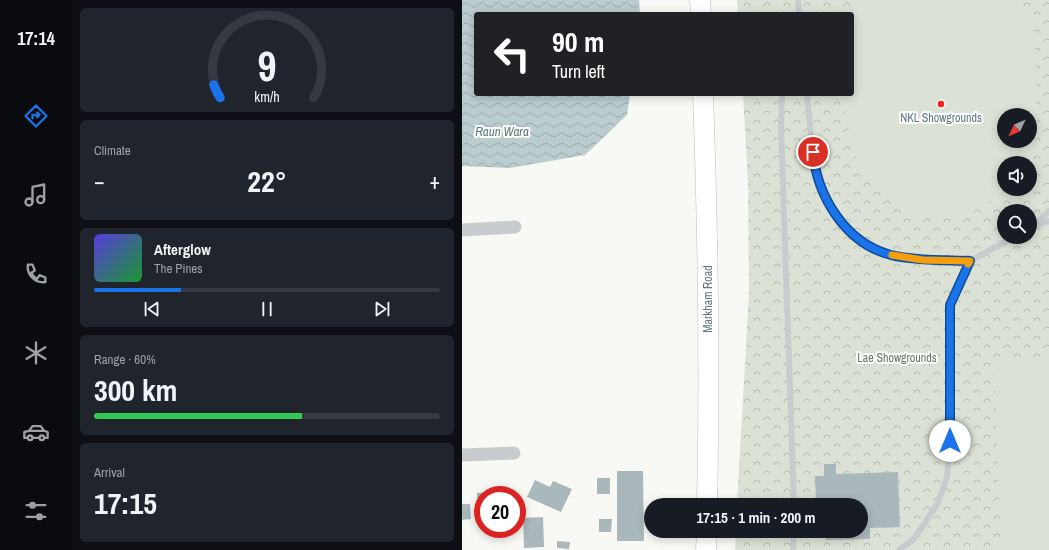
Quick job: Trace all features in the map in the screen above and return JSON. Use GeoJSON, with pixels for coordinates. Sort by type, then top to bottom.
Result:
{"type":"FeatureCollection","features":[{"type":"Feature","properties":{"kind":"main road"},"geometry":{"type":"LineString","coordinates":[[700,0],[700,12]]}},
{"type":"Feature","properties":{"kind":"main road","name":"Markham Road"},"geometry":{"type":"LineString","coordinates":[[703,96],[708,219],[709,432],[707,498]]}},
{"type":"Feature","properties":{"kind":"main road"},"geometry":{"type":"LineString","coordinates":[[706,550],[707,538]]}},
{"type":"Feature","properties":{"kind":"street"},"geometry":{"type":"LineString","coordinates":[[462,230],[515,227]]}},
{"type":"Feature","properties":{"kind":"street"},"geometry":{"type":"LineString","coordinates":[[462,455],[514,453]]}},
{"type":"Feature","properties":{"kind":"lane"},"geometry":{"type":"LineString","coordinates":[[798,0],[799,12]]}},
{"type":"Feature","properties":{"kind":"lane"},"geometry":{"type":"LineString","coordinates":[[782,96],[780,128],[794,498]]}},
{"type":"Feature","properties":{"kind":"lane"},"geometry":{"type":"LineString","coordinates":[[807,96],[814,166],[826,200],[842,224],[866,244],[890,255],[923,260],[970,261],[1001,244]]}},
{"type":"Feature","properties":{"kind":"lane"},"geometry":{"type":"LineString","coordinates":[[1037,223],[1049,212]]}},
{"type":"Feature","properties":{"kind":"lane"},"geometry":{"type":"LineString","coordinates":[[1037,225],[1049,221]]}},
{"type":"Feature","properties":{"kind":"lane"},"geometry":{"type":"LineString","coordinates":[[899,550],[914,539],[938,503],[947,477],[950,441],[950,305],[970,261]]}},
{"type":"Feature","properties":{"kind":"lane"},"geometry":{"type":"LineString","coordinates":[[793,550],[794,538]]}},
{"type":"Feature","properties":{"kind":"green space","name":"Lae Showgrounds"},"geometry":{"type":"Polygon","coordinates":[[[737,0],[1049,0],[1049,550],[735,550],[736,538],[868,538],[868,498],[737,498],[749,292],[748,183],[743,96],[854,96],[854,12],[738,12],[737,0]]]}},
{"type":"Feature","properties":{"kind":"green space","name":"NKL Showgrounds"},"geometry":{"type":"Polygon","coordinates":[[[860,0],[1019,0],[1034,23],[1036,108],[997,108],[997,148],[1032,148],[1029,156],[997,156],[997,196],[1000,196],[969,214],[935,219],[905,210],[876,189],[856,159],[846,119],[845,96],[854,96],[854,12],[851,12],[860,0]]]}},
{"type":"Feature","properties":{"kind":"green space"},"geometry":{"type":"Polygon","coordinates":[[[1049,358],[1049,550],[1001,550],[994,360],[1049,358]]]}},
{"type":"Feature","properties":{"kind":"water","name":"Raun Wara"},"geometry":{"type":"Polygon","coordinates":[[[462,0],[639,0],[640,12],[474,12],[474,96],[630,96],[627,115],[585,155],[510,168],[462,166],[462,0]]]}},
{"type":"Feature","properties":{"kind":"building"},"geometry":{"type":"Polygon","coordinates":[[[824,464],[836,464],[836,474],[898,472],[900,527],[870,528],[870,539],[826,540],[826,538],[868,538],[868,498],[816,498],[815,476],[824,476],[824,464]]]}},
{"type":"Feature","properties":{"kind":"building"},"geometry":{"type":"Polygon","coordinates":[[[617,471],[643,471],[644,541],[617,541],[617,471]]]}},
{"type":"Feature","properties":{"kind":"building"},"geometry":{"type":"Polygon","coordinates":[[[597,478],[610,478],[610,494],[597,494],[597,478]]]}},
{"type":"Feature","properties":{"kind":"building"},"geometry":{"type":"Polygon","coordinates":[[[535,480],[550,487],[553,481],[572,489],[561,512],[527,497],[535,480]]]}},
{"type":"Feature","properties":{"kind":"building"},"geometry":{"type":"Polygon","coordinates":[[[462,504],[470,504],[471,519],[462,520],[462,504]]]}},
{"type":"Feature","properties":{"kind":"building"},"geometry":{"type":"Polygon","coordinates":[[[543,517],[544,547],[524,548],[524,538],[526,538],[526,518],[543,517]]]}},
{"type":"Feature","properties":{"kind":"building"},"geometry":{"type":"Polygon","coordinates":[[[599,519],[612,519],[611,532],[599,532],[599,519]]]}},
{"type":"Feature","properties":{"kind":"building"},"geometry":{"type":"Polygon","coordinates":[[[557,541],[570,542],[569,549],[557,548],[557,541]]]}},
{"type":"Feature","properties":{"kind":"slow traffic"},"geometry":{"type":"LineString","coordinates":[[892,255],[923,260],[970,261],[968,264]]}},
{"type":"Feature","properties":{"kind":"place","name":"NKL Showgrounds"},"geometry":{"type":"Point","coordinates":[941,104]}},
{"type":"Feature","properties":{"kind":"route"},"geometry":{"type":"LineString","coordinates":[[813,152],[814,166],[826,200],[842,224],[866,244],[890,255],[923,260],[970,261],[950,305],[950,441]]}}]}
